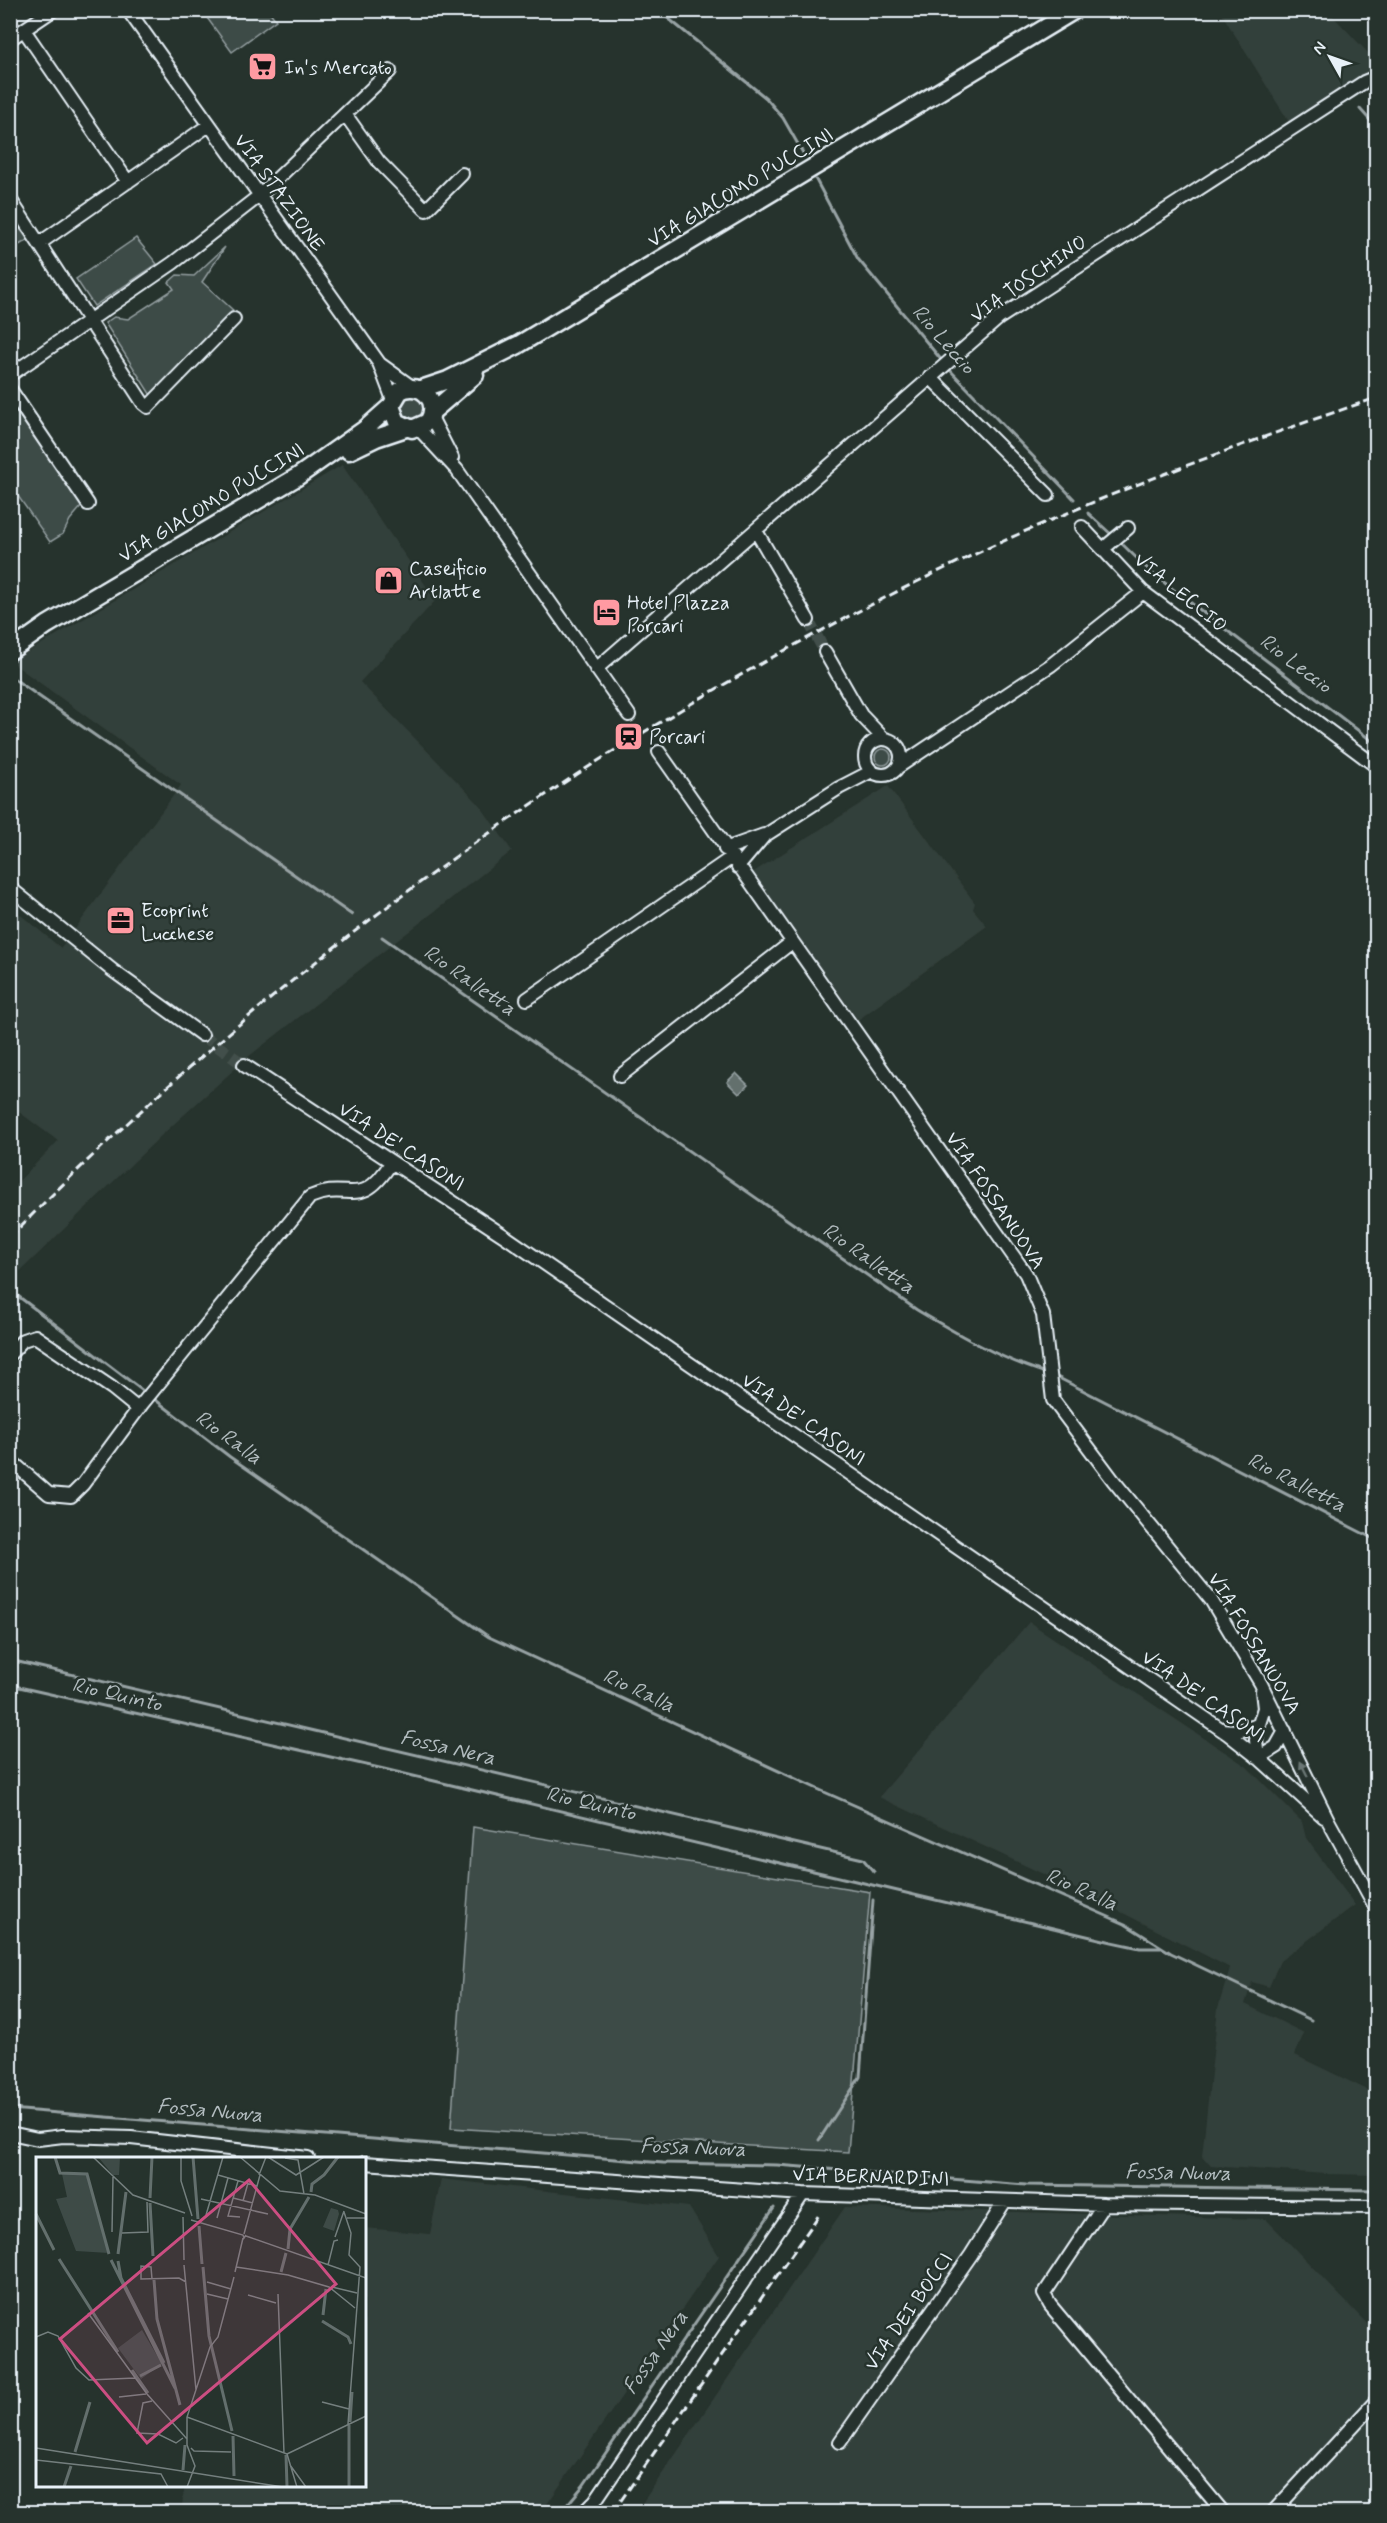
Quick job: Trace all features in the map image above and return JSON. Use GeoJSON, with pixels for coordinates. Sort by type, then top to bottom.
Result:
{"type":"FeatureCollection","features":[{"type":"Feature","properties":{"kind":"main road","name":"VIA GIACOMO PUCCINI"},"geometry":{"type":"LineString","coordinates":[[416,388],[448,380],[518,345],[1075,10]]}},
{"type":"Feature","properties":{"kind":"main road"},"geometry":{"type":"LineString","coordinates":[[297,477],[364,443],[412,428],[432,414],[462,385],[518,345]]}},
{"type":"Feature","properties":{"kind":"main road"},"geometry":{"type":"LineString","coordinates":[[412,428],[397,422],[392,403],[400,391],[416,388],[432,401],[432,414]]}},
{"type":"Feature","properties":{"kind":"main road","name":"VIA GIACOMO PUCCINI"},"geometry":{"type":"LineString","coordinates":[[10,651],[47,625],[297,477],[357,436],[392,403]]}},
{"type":"Feature","properties":{"kind":"main road","name":"VIA GIACOMO PUCCINI"},"geometry":{"type":"LineString","coordinates":[[10,642],[47,625]]}},
{"type":"Feature","properties":{"kind":"street"},"geometry":{"type":"LineString","coordinates":[[10,39],[53,10]]}},
{"type":"Feature","properties":{"kind":"street","name":"VIA STAZIONE"},"geometry":{"type":"LineString","coordinates":[[128,10],[379,363],[392,403]]}},
{"type":"Feature","properties":{"kind":"street"},"geometry":{"type":"LineString","coordinates":[[24,30],[128,182]]}},
{"type":"Feature","properties":{"kind":"street"},"geometry":{"type":"LineString","coordinates":[[10,375],[172,262],[259,196],[390,71]]}},
{"type":"Feature","properties":{"kind":"street","name":"VIA TOSCHINO"},"geometry":{"type":"LineString","coordinates":[[596,669],[999,318],[1041,288],[1364,82],[1377,77]]}},
{"type":"Feature","properties":{"kind":"street"},"geometry":{"type":"LineString","coordinates":[[345,114],[379,162],[426,210],[462,174]]}},
{"type":"Feature","properties":{"kind":"street"},"geometry":{"type":"LineString","coordinates":[[40,243],[208,125]]}},
{"type":"Feature","properties":{"kind":"street"},"geometry":{"type":"LineString","coordinates":[[10,199],[91,320],[143,404],[148,407],[234,319]]}},
{"type":"Feature","properties":{"kind":"street"},"geometry":{"type":"LineString","coordinates":[[379,363],[416,388]]}},
{"type":"Feature","properties":{"kind":"street"},"geometry":{"type":"LineString","coordinates":[[930,377],[1048,495]]}},
{"type":"Feature","properties":{"kind":"street"},"geometry":{"type":"LineString","coordinates":[[10,389],[88,504]]}},
{"type":"Feature","properties":{"kind":"street"},"geometry":{"type":"LineString","coordinates":[[432,414],[458,470],[629,715]]}},
{"type":"Feature","properties":{"kind":"street"},"geometry":{"type":"LineString","coordinates":[[412,428],[458,470]]}},
{"type":"Feature","properties":{"kind":"street","name":"VIA LECCIO"},"geometry":{"type":"LineString","coordinates":[[1083,527],[1143,592],[1377,766]]}},
{"type":"Feature","properties":{"kind":"street"},"geometry":{"type":"LineString","coordinates":[[756,531],[808,620]]}},
{"type":"Feature","properties":{"kind":"street"},"geometry":{"type":"LineString","coordinates":[[1103,549],[1124,531]]}},
{"type":"Feature","properties":{"kind":"street"},"geometry":{"type":"LineString","coordinates":[[861,715],[866,754],[872,771],[877,774],[889,774],[933,742],[1051,665],[1143,592]]}},
{"type":"Feature","properties":{"kind":"street"},"geometry":{"type":"LineString","coordinates":[[825,651],[861,715],[884,739],[893,742],[899,750],[901,755],[898,767]]}},
{"type":"Feature","properties":{"kind":"street"},"geometry":{"type":"LineString","coordinates":[[838,788],[866,754],[872,743],[884,739]]}},
{"type":"Feature","properties":{"kind":"street"},"geometry":{"type":"LineString","coordinates":[[899,750],[933,742]]}},
{"type":"Feature","properties":{"kind":"street","name":"VIA FOSSANUOVA"},"geometry":{"type":"LineString","coordinates":[[658,752],[1026,1274],[1043,1315],[1053,1400],[1074,1431],[1211,1600],[1261,1684],[1329,1822],[1377,1908]]}},
{"type":"Feature","properties":{"kind":"street"},"geometry":{"type":"LineString","coordinates":[[527,999],[765,835],[838,788],[872,771]]}},
{"type":"Feature","properties":{"kind":"street"},"geometry":{"type":"LineString","coordinates":[[732,858],[765,835]]}},
{"type":"Feature","properties":{"kind":"street"},"geometry":{"type":"LineString","coordinates":[[10,888],[111,970],[202,1035]]}},
{"type":"Feature","properties":{"kind":"street"},"geometry":{"type":"LineString","coordinates":[[621,1076],[792,942]]}},
{"type":"Feature","properties":{"kind":"street","name":"VIA DE' CASONI"},"geometry":{"type":"LineString","coordinates":[[244,1065],[516,1244],[1222,1730],[1258,1758],[1329,1822]]}},
{"type":"Feature","properties":{"kind":"street"},"geometry":{"type":"LineString","coordinates":[[10,1460],[49,1494],[71,1496],[83,1484],[140,1406],[310,1197],[323,1191],[357,1194],[382,1177],[391,1163]]}},
{"type":"Feature","properties":{"kind":"street"},"geometry":{"type":"LineString","coordinates":[[10,1354],[23,1340],[35,1336],[140,1406]]}},
{"type":"Feature","properties":{"kind":"street"},"geometry":{"type":"LineString","coordinates":[[1261,1684],[1264,1708],[1256,1740],[1258,1758],[1276,1747],[1286,1731]]}},
{"type":"Feature","properties":{"kind":"street"},"geometry":{"type":"LineString","coordinates":[[1222,1730],[1232,1732],[1249,1730],[1259,1724]]}},
{"type":"Feature","properties":{"kind":"street"},"geometry":{"type":"LineString","coordinates":[[10,2133],[38,2139],[63,2136],[131,2138],[299,2157]]}},
{"type":"Feature","properties":{"kind":"street","name":"VIA BERNARDINI"},"geometry":{"type":"LineString","coordinates":[[366,2163],[803,2194],[1104,2204],[1377,2207]]}},
{"type":"Feature","properties":{"kind":"street"},"geometry":{"type":"LineString","coordinates":[[584,2512],[595,2501],[680,2378],[803,2194]]}},
{"type":"Feature","properties":{"kind":"street","name":"VIA DEI BOCCI"},"geometry":{"type":"LineString","coordinates":[[840,2442],[971,2255],[1005,2201]]}},
{"type":"Feature","properties":{"kind":"street"},"geometry":{"type":"LineString","coordinates":[[1104,2204],[1044,2294],[1050,2305],[1223,2512]]}},
{"type":"Feature","properties":{"kind":"street"},"geometry":{"type":"LineString","coordinates":[[1273,2512],[1377,2401]]}},
{"type":"Feature","properties":{"kind":"shaded area"},"geometry":{"type":"Polygon","coordinates":[[[202,11],[269,11],[276,20],[232,52],[202,11]]]}},
{"type":"Feature","properties":{"kind":"shaded area"},"geometry":{"type":"Polygon","coordinates":[[[1220,11],[1328,11],[1376,61],[1376,66],[1289,122],[1220,11]]]}},
{"type":"Feature","properties":{"kind":"shaded area"},"geometry":{"type":"Polygon","coordinates":[[[10,228],[15,233],[20,229],[29,239],[11,250],[10,228]]]}},
{"type":"Feature","properties":{"kind":"shaded area"},"geometry":{"type":"Polygon","coordinates":[[[136,238],[157,264],[94,306],[76,279],[136,238]]]}},
{"type":"Feature","properties":{"kind":"shaded area"},"geometry":{"type":"Polygon","coordinates":[[[225,247],[202,282],[234,311],[152,397],[105,323],[114,317],[128,319],[174,289],[169,282],[177,275],[194,276],[225,247]]]}},
{"type":"Feature","properties":{"kind":"shaded area"},"geometry":{"type":"Polygon","coordinates":[[[412,395],[421,399],[425,408],[421,417],[412,421],[403,417],[399,408],[403,399],[412,395]]]}},
{"type":"Feature","properties":{"kind":"shaded area"},"geometry":{"type":"Polygon","coordinates":[[[10,402],[82,506],[70,520],[63,534],[50,542],[11,486],[10,402]]]}},
{"type":"Feature","properties":{"kind":"shaded area"},"geometry":{"type":"Polygon","coordinates":[[[342,465],[436,600],[360,682],[479,804],[512,851],[248,1057],[164,1133],[11,1280],[11,1189],[58,1141],[11,1106],[11,907],[61,948],[181,785],[11,662],[342,465]]]}},
{"type":"Feature","properties":{"kind":"shaded area"},"geometry":{"type":"Polygon","coordinates":[[[880,749],[886,749],[891,757],[889,763],[880,765],[875,760],[875,754],[880,749]]]}},
{"type":"Feature","properties":{"kind":"shaded area"},"geometry":{"type":"Polygon","coordinates":[[[888,786],[975,903],[973,909],[987,926],[858,1020],[752,873],[888,786]]]}},
{"type":"Feature","properties":{"kind":"shaded area"},"geometry":{"type":"Polygon","coordinates":[[[736,1073],[748,1085],[739,1094],[727,1082],[736,1073]]]}},
{"type":"Feature","properties":{"kind":"shaded area"},"geometry":{"type":"Polygon","coordinates":[[[1029,1622],[1246,1766],[1302,1822],[1306,1838],[1355,1905],[1280,1961],[1269,1987],[1252,1982],[1245,2004],[1304,2033],[1295,2055],[1376,2094],[1376,2175],[1211,2166],[1202,2156],[1218,2008],[1230,1968],[1086,1894],[879,1797],[1029,1622]]]}},
{"type":"Feature","properties":{"kind":"shaded area"},"geometry":{"type":"Polygon","coordinates":[[[473,1827],[870,1892],[848,2152],[451,2128],[473,1827]]]}},
{"type":"Feature","properties":{"kind":"shaded area"},"geometry":{"type":"Polygon","coordinates":[[[441,2179],[689,2207],[719,2256],[543,2512],[181,2512],[185,2487],[366,2487],[366,2228],[430,2234],[441,2179]]]}},
{"type":"Feature","properties":{"kind":"shaded area"},"geometry":{"type":"Polygon","coordinates":[[[845,2207],[1266,2219],[1376,2333],[1376,2512],[636,2512],[845,2207]]]}},
{"type":"Feature","properties":{"kind":"waterway","name":"Rio Leccio"},"geometry":{"type":"LineString","coordinates":[[658,10],[766,98],[783,118],[803,153]]}},
{"type":"Feature","properties":{"kind":"waterway"},"geometry":{"type":"LineString","coordinates":[[1360,109],[1376,127]]}},
{"type":"Feature","properties":{"kind":"waterway","name":"Rio Leccio"},"geometry":{"type":"LineString","coordinates":[[816,180],[858,259],[943,362]]}},
{"type":"Feature","properties":{"kind":"waterway","name":"Rio Leccio"},"geometry":{"type":"LineString","coordinates":[[947,367],[1074,499]]}},
{"type":"Feature","properties":{"kind":"waterway","name":"Rio Leccio"},"geometry":{"type":"LineString","coordinates":[[1088,513],[1113,536]]}},
{"type":"Feature","properties":{"kind":"waterway","name":"Rio Leccio"},"geometry":{"type":"LineString","coordinates":[[1118,540],[1153,574],[1376,744]]}},
{"type":"Feature","properties":{"kind":"waterway","name":"Rio Ralletta"},"geometry":{"type":"LineString","coordinates":[[10,676],[352,915]]}},
{"type":"Feature","properties":{"kind":"waterway","name":"Rio Ralletta"},"geometry":{"type":"LineString","coordinates":[[382,937],[917,1310],[996,1353],[1046,1373]]}},
{"type":"Feature","properties":{"kind":"waterway","name":"Rio Ralla"},"geometry":{"type":"LineString","coordinates":[[10,1290],[147,1394]]}},
{"type":"Feature","properties":{"kind":"waterway","name":"Rio Ralletta"},"geometry":{"type":"LineString","coordinates":[[1055,1376],[1376,1540]]}},
{"type":"Feature","properties":{"kind":"waterway","name":"Rio Ralla"},"geometry":{"type":"LineString","coordinates":[[153,1398],[230,1457],[489,1637],[822,1791],[1125,1924],[1171,1953],[1311,2020]]}},
{"type":"Feature","properties":{"kind":"waterway","name":"Fossa Nera"},"geometry":{"type":"LineString","coordinates":[[10,1660],[863,1859],[874,1872]]}},
{"type":"Feature","properties":{"kind":"waterway","name":"Rio Quinto"},"geometry":{"type":"LineString","coordinates":[[10,1685],[384,1769],[1112,1942],[1140,1948],[1161,1948]]}},
{"type":"Feature","properties":{"kind":"waterway","name":"Fossa Nera"},"geometry":{"type":"LineString","coordinates":[[819,2140],[860,2077],[873,1900]]}},
{"type":"Feature","properties":{"kind":"waterway","name":"Fossa Nuova"},"geometry":{"type":"LineString","coordinates":[[10,2109],[663,2163],[777,2165],[1026,2185],[1376,2190]]}},
{"type":"Feature","properties":{"kind":"waterway","name":"Fossa Nera"},"geometry":{"type":"LineString","coordinates":[[561,2512],[583,2486],[774,2208]]}},
{"type":"Feature","properties":{"kind":"tunnel"},"geometry":{"type":"LineString","coordinates":[[808,620],[825,652]]}},
{"type":"Feature","properties":{"kind":"tunnel"},"geometry":{"type":"LineString","coordinates":[[202,1035],[244,1065]]}},
{"type":"Feature","properties":{"kind":"railway"},"geometry":{"type":"LineString","coordinates":[[10,1237],[121,1129],[237,1026],[357,929],[482,838],[611,753],[743,674],[879,601],[1019,534],[1196,462],[1376,398]]}},
{"type":"Feature","properties":{"kind":"railway"},"geometry":{"type":"LineString","coordinates":[[613,2512],[819,2215]]}},
{"type":"Feature","properties":{"kind":"place","name":"In's Mercato"},"geometry":{"type":"Point","coordinates":[263,67]}},
{"type":"Feature","properties":{"kind":"place","name":"Caseificio Artlatte"},"geometry":{"type":"Point","coordinates":[388,580]}},
{"type":"Feature","properties":{"kind":"place","name":"Hotel Plazza Porcari"},"geometry":{"type":"Point","coordinates":[606,613]}},
{"type":"Feature","properties":{"kind":"place","name":"Porcari"},"geometry":{"type":"Point","coordinates":[628,736]}},
{"type":"Feature","properties":{"kind":"place","name":"Ecoprint Lucchese"},"geometry":{"type":"Point","coordinates":[120,921]}}]}
